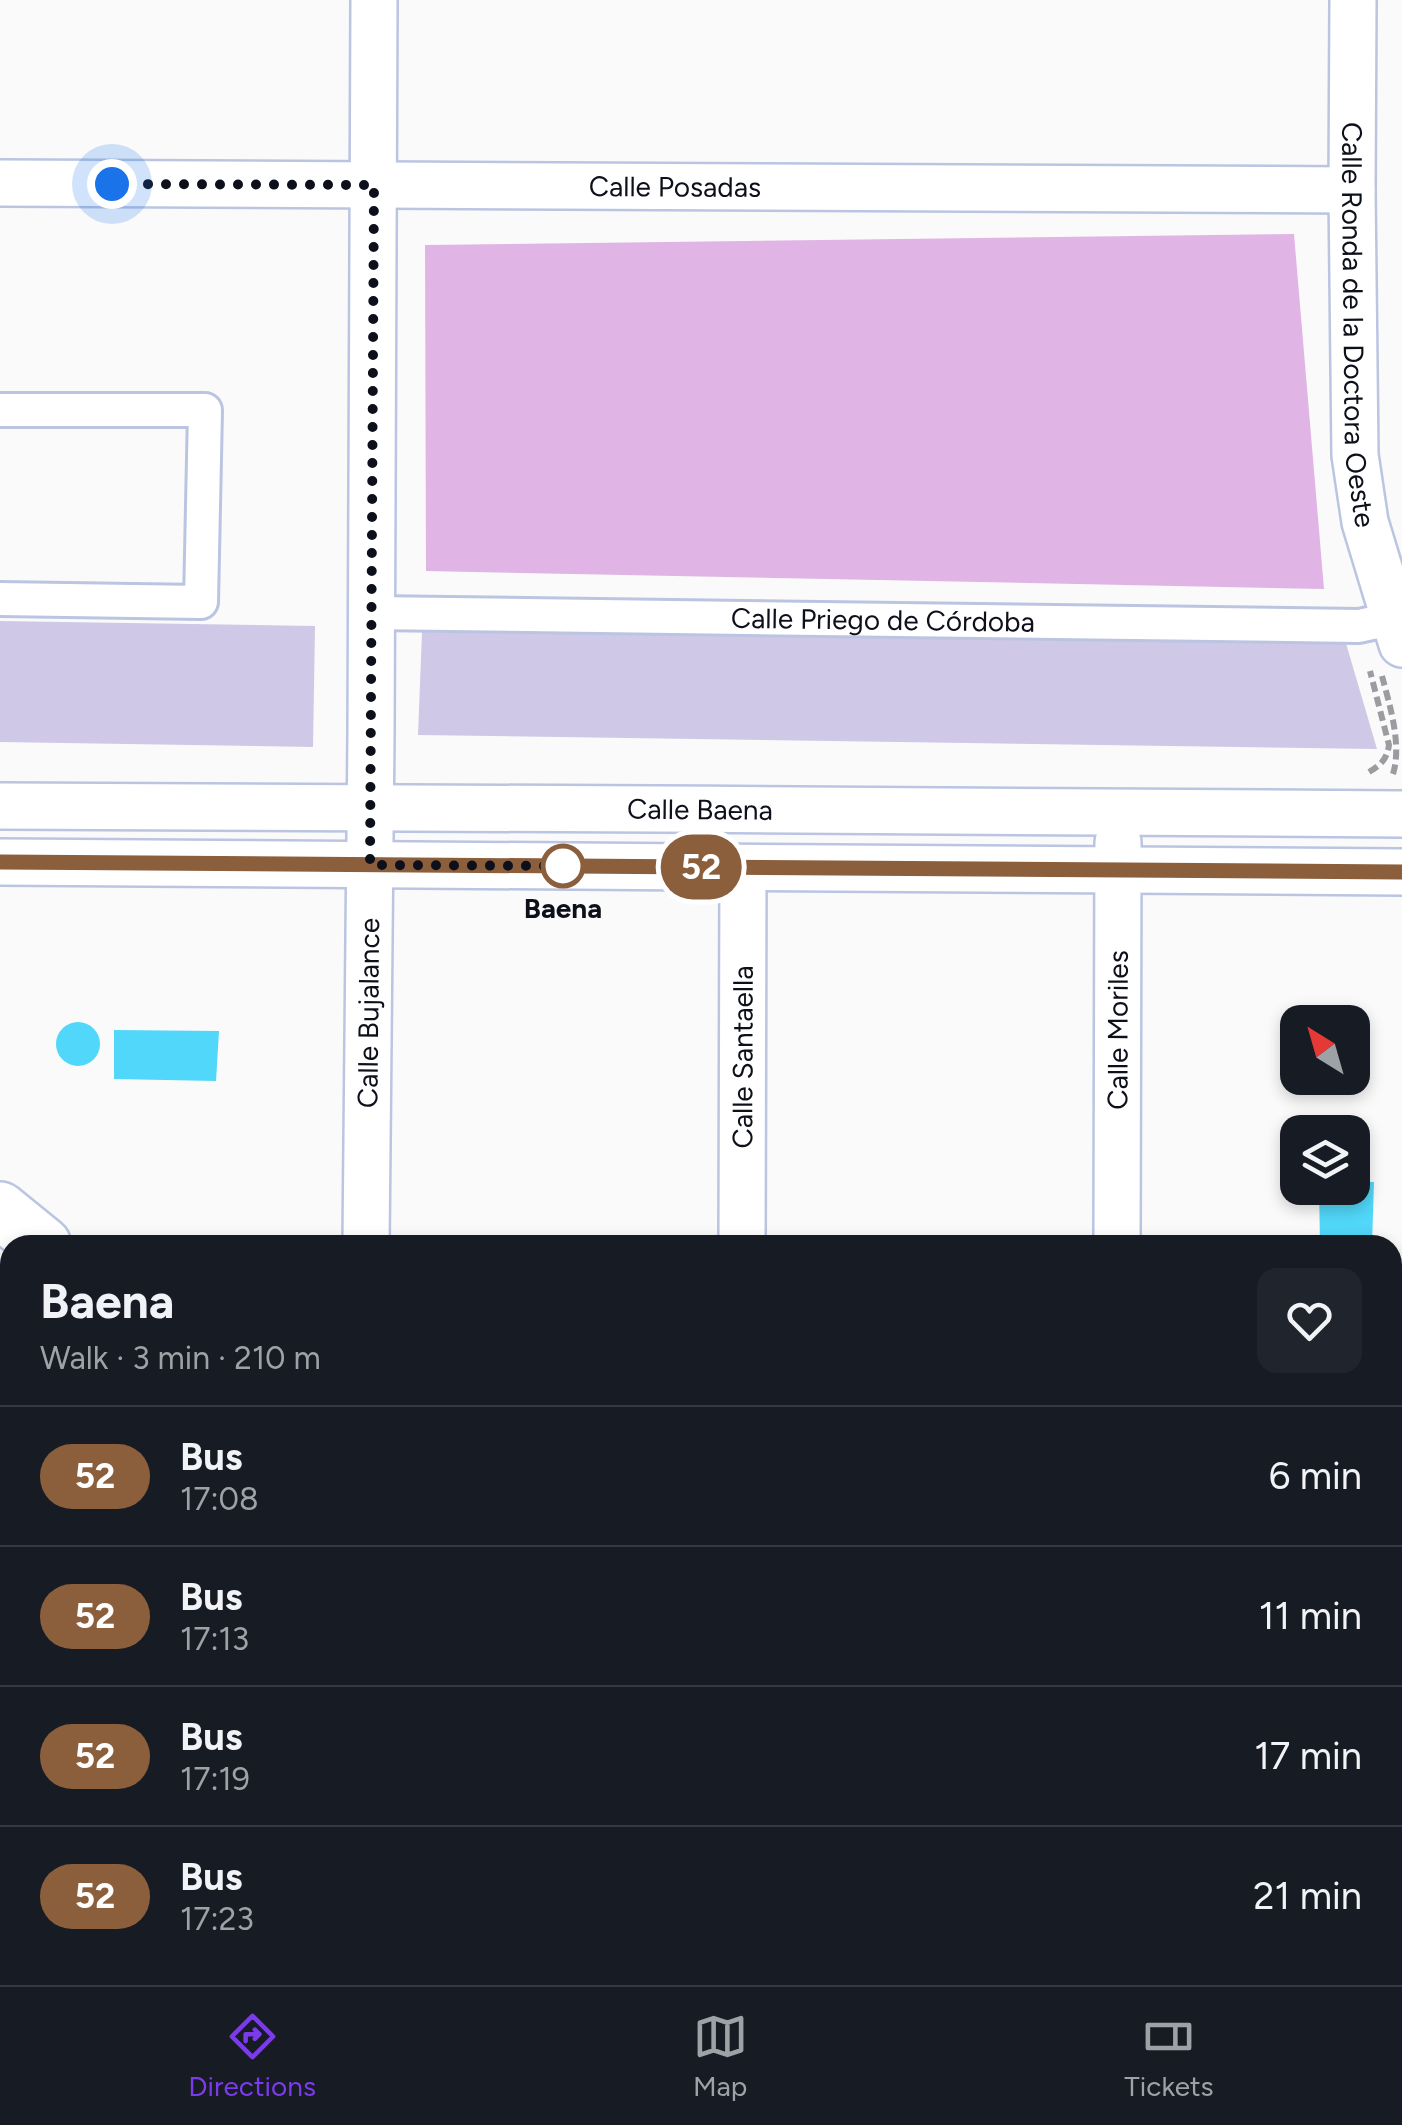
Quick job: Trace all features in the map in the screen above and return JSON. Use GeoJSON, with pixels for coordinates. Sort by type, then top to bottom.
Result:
{"type":"FeatureCollection","features":[{"type":"Feature","properties":{"kind":"street","name":"Calle Bujalance"},"geometry":{"type":"LineString","coordinates":[[366,1235],[374,0]]}},
{"type":"Feature","properties":{"kind":"street","name":"Calle Ronda de la Doctora Oeste"},"geometry":{"type":"LineString","coordinates":[[1353,0],[1355,455],[1381,628]]}},
{"type":"Feature","properties":{"kind":"street","name":"Calle Posadas"},"geometry":{"type":"LineString","coordinates":[[0,183],[1352,190]]}},
{"type":"Feature","properties":{"kind":"street"},"geometry":{"type":"LineString","coordinates":[[0,410],[204,410],[201,602],[0,600]]}},
{"type":"Feature","properties":{"kind":"street","name":"Calle Priego de Córdoba"},"geometry":{"type":"LineString","coordinates":[[372,613],[1381,628]]}},
{"type":"Feature","properties":{"kind":"street","name":"Calle Baena"},"geometry":{"type":"LineString","coordinates":[[0,806],[1118,814],[1394,798]]}},
{"type":"Feature","properties":{"kind":"street","name":"Calle Moriles"},"geometry":{"type":"LineString","coordinates":[[1117,1235],[1118,814]]}},
{"type":"Feature","properties":{"kind":"street","name":"Calle Baena"},"geometry":{"type":"LineString","coordinates":[[0,862],[1402,872]]}},
{"type":"Feature","properties":{"kind":"street","name":"Calle Santaella"},"geometry":{"type":"LineString","coordinates":[[742,1235],[744,868]]}},
{"type":"Feature","properties":{"kind":"street"},"geometry":{"type":"LineString","coordinates":[[0,1210],[31,1235]]}},
{"type":"Feature","properties":{"kind":"path"},"geometry":{"type":"LineString","coordinates":[[1366,773],[1388,756],[1381,628]]}},
{"type":"Feature","properties":{"kind":"path"},"geometry":{"type":"LineString","coordinates":[[1381,628],[1401,747],[1394,774],[1394,798]]}},
{"type":"Feature","properties":{"kind":"shaded area"},"geometry":{"type":"Polygon","coordinates":[[[1294,234],[1324,589],[426,571],[425,245],[1294,234]]]}},
{"type":"Feature","properties":{"kind":"water"},"geometry":{"type":"Polygon","coordinates":[[[78,1022],[94,1028],[100,1044],[94,1060],[78,1066],[62,1060],[56,1044],[62,1028],[78,1022]]]}},
{"type":"Feature","properties":{"kind":"water"},"geometry":{"type":"Polygon","coordinates":[[[114,1030],[219,1031],[216,1081],[114,1079],[114,1030]]]}},
{"type":"Feature","properties":{"kind":"water"},"geometry":{"type":"Polygon","coordinates":[[[1370,1182],[1374,1182],[1372,1235],[1320,1235],[1319,1205],[1370,1205],[1370,1182]]]}},
{"type":"Feature","properties":{"kind":"building"},"geometry":{"type":"Polygon","coordinates":[[[0,621],[315,626],[313,747],[0,742],[0,621]]]}},
{"type":"Feature","properties":{"kind":"building"},"geometry":{"type":"Polygon","coordinates":[[[422,632],[1345,640],[1377,749],[418,735],[422,632]]]}},
{"type":"Feature","properties":{"kind":"bus line","name":"52"},"geometry":{"type":"LineString","coordinates":[[0,862],[1402,872]]}},
{"type":"Feature","properties":{"kind":"place","name":"Baena"},"geometry":{"type":"Point","coordinates":[563,866]}},
{"type":"Feature","properties":{"kind":"route"},"geometry":{"type":"LineString","coordinates":[[112,184],[374,185],[370,865],[563,866]]}}]}
